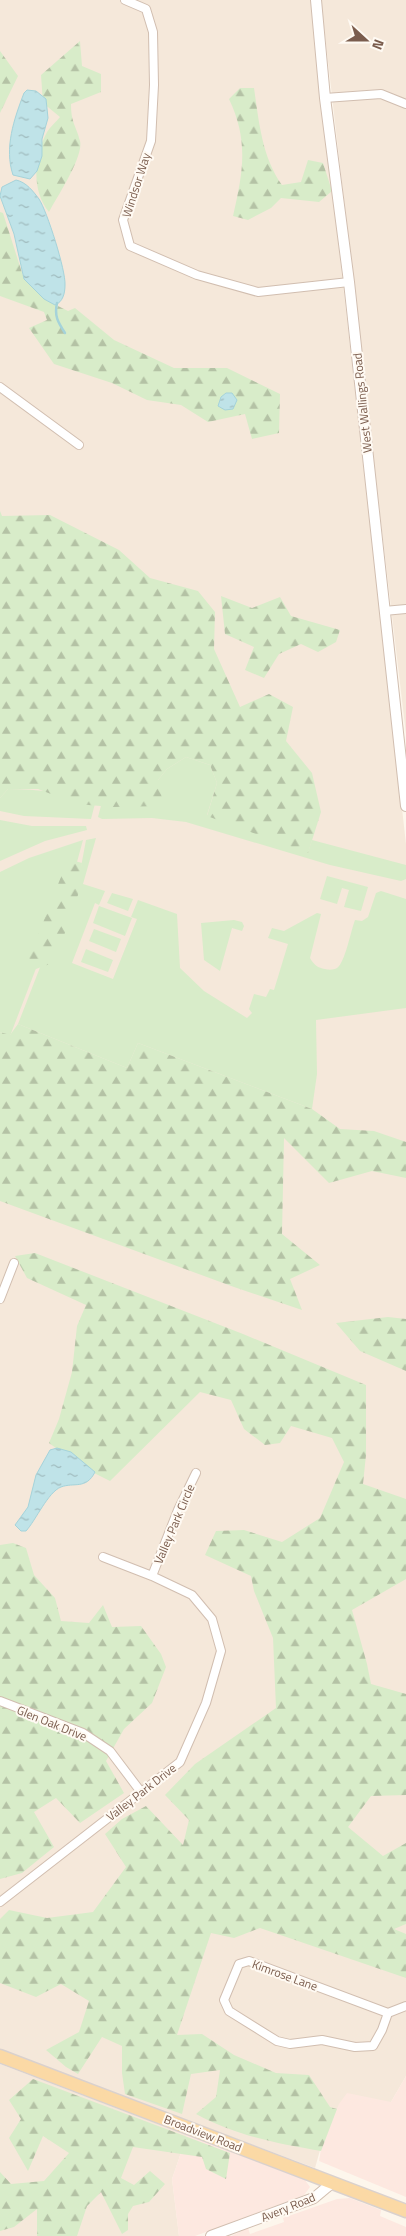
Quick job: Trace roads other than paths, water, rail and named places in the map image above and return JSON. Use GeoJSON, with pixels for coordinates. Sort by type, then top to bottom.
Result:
{"type":"FeatureCollection","features":[{"type":"Feature","properties":{"kind":"main road","name":"Broadview Road"},"geometry":{"type":"LineString","coordinates":[[0,2056],[406,2210]]}},
{"type":"Feature","properties":{"kind":"street","name":"Windsor Way"},"geometry":{"type":"LineString","coordinates":[[125,0],[146,9],[153,32],[154,85],[151,141],[123,220],[130,246],[197,275],[258,292],[349,282]]}},
{"type":"Feature","properties":{"kind":"street","name":"West Wallings Road"},"geometry":{"type":"LineString","coordinates":[[316,0],[349,282],[406,806]]}},
{"type":"Feature","properties":{"kind":"street"},"geometry":{"type":"LineString","coordinates":[[326,98],[381,94],[406,104]]}},
{"type":"Feature","properties":{"kind":"street"},"geometry":{"type":"LineString","coordinates":[[0,388],[79,445]]}},
{"type":"Feature","properties":{"kind":"street"},"geometry":{"type":"LineString","coordinates":[[384,611],[406,609]]}},
{"type":"Feature","properties":{"kind":"street"},"geometry":{"type":"LineString","coordinates":[[0,1299],[14,1263]]}},
{"type":"Feature","properties":{"kind":"street","name":"Valley Park Circle"},"geometry":{"type":"LineString","coordinates":[[152,1576],[178,1510],[196,1473]]}},
{"type":"Feature","properties":{"kind":"street","name":"Valley Park Drive"},"geometry":{"type":"LineString","coordinates":[[0,1902],[180,1762],[206,1703],[221,1651],[212,1619],[192,1595],[152,1576],[103,1557]]}},
{"type":"Feature","properties":{"kind":"street","name":"Glen Oak Drive"},"geometry":{"type":"LineString","coordinates":[[0,1702],[83,1734],[110,1751],[141,1792]]}},
{"type":"Feature","properties":{"kind":"street","name":"Kimrose Lane"},"geometry":{"type":"LineString","coordinates":[[249,1961],[388,2013],[382,2030],[373,2046],[356,2046],[322,2040],[290,2044],[277,2041],[229,2011],[224,2000],[239,1964],[249,1961]]}},
{"type":"Feature","properties":{"kind":"street"},"geometry":{"type":"LineString","coordinates":[[388,2013],[406,2006]]}},
{"type":"Feature","properties":{"kind":"street","name":"Avery Road"},"geometry":{"type":"LineString","coordinates":[[211,2236],[314,2198],[332,2182]]}},
{"type":"Feature","properties":{"kind":"water"},"geometry":{"type":"Polygon","coordinates":[[[27,90],[36,91],[46,99],[48,118],[42,139],[42,156],[37,171],[30,179],[13,175],[10,165],[11,134],[24,93],[27,90]]]}},
{"type":"Feature","properties":{"kind":"water"},"geometry":{"type":"Polygon","coordinates":[[[16,180],[26,185],[39,199],[55,241],[62,267],[65,291],[60,302],[55,305],[44,299],[24,279],[14,234],[0,196],[2,187],[16,180]]]}},
{"type":"Feature","properties":{"kind":"water"},"geometry":{"type":"Polygon","coordinates":[[[226,393],[232,393],[237,400],[233,409],[225,410],[218,406],[221,397],[226,393]]]}},
{"type":"Feature","properties":{"kind":"water"},"geometry":{"type":"Polygon","coordinates":[[[57,1448],[71,1452],[95,1472],[84,1483],[61,1487],[56,1490],[51,1494],[26,1531],[21,1531],[15,1525],[28,1507],[36,1475],[50,1450],[57,1448]]]}},
{"type":"Feature","properties":{"kind":"waterway"},"geometry":{"type":"LineString","coordinates":[[57,303],[57,319],[65,333]]}}]}
